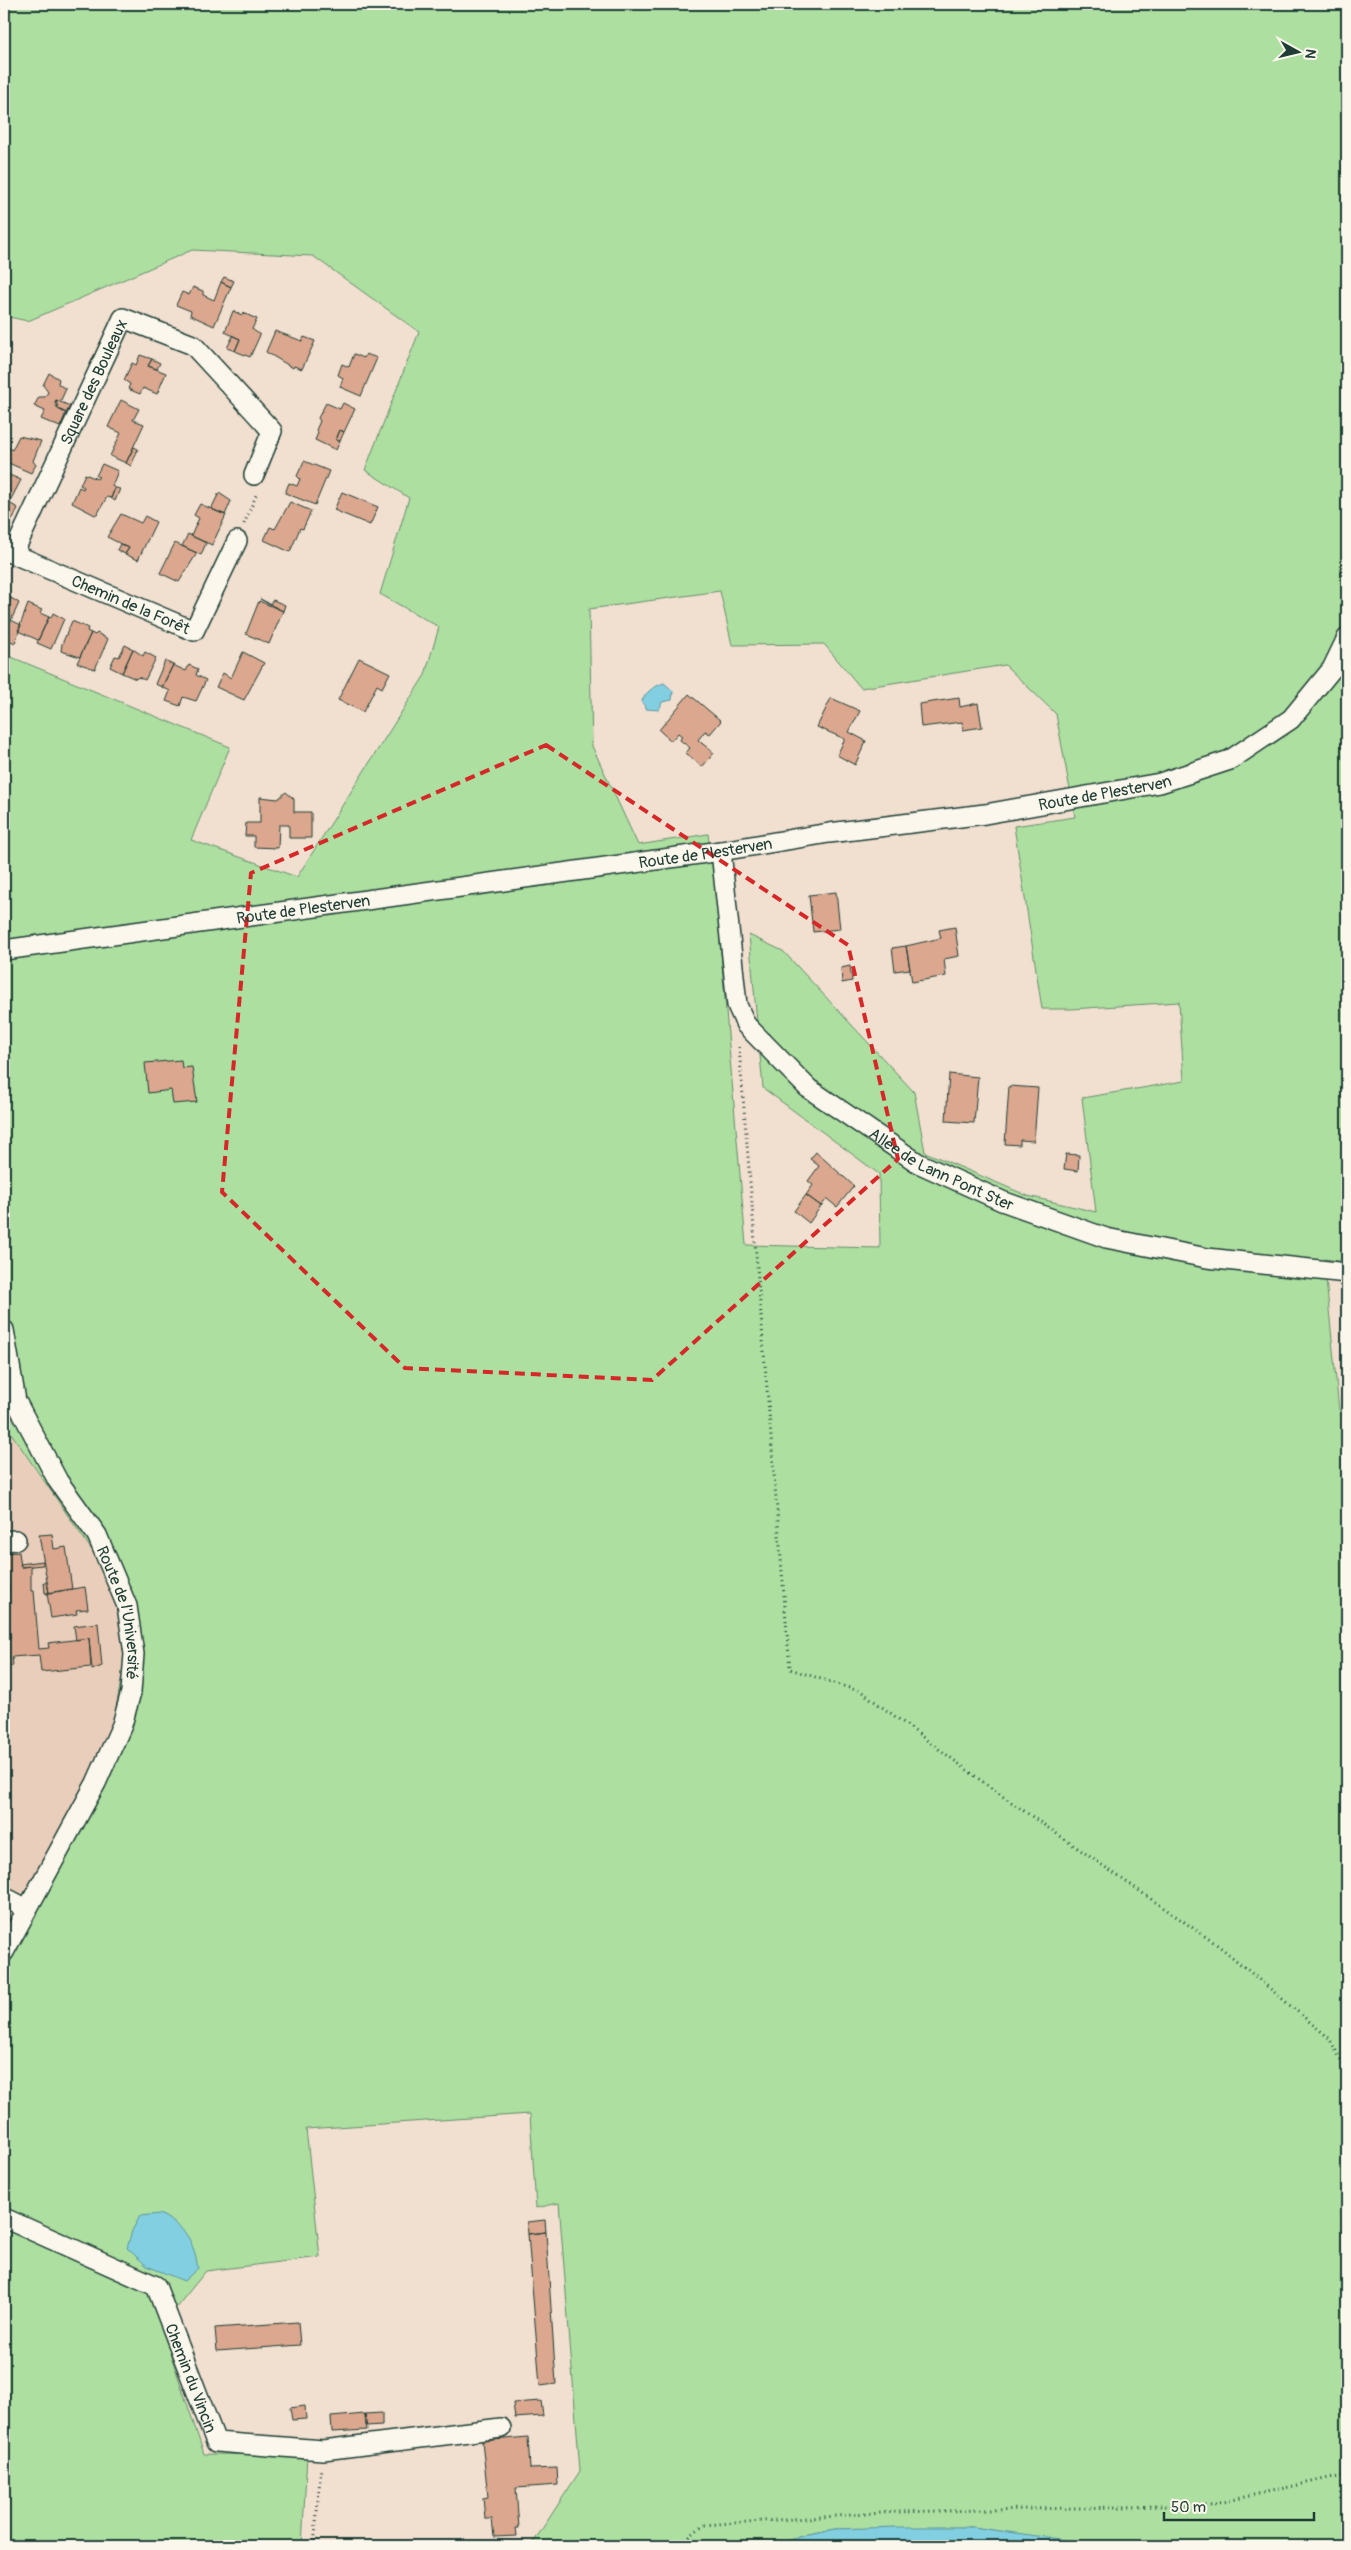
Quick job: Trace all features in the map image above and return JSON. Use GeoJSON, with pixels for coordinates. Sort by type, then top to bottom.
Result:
{"type":"FeatureCollection","features":[{"type":"Feature","properties":{"kind":"street","name":"Square des Bouleaux"},"geometry":{"type":"LineString","coordinates":[[8,552],[123,318],[193,344],[272,431],[254,475]]}},
{"type":"Feature","properties":{"kind":"street","name":"Chemin de la Forêt"},"geometry":{"type":"LineString","coordinates":[[8,552],[194,630],[237,541]]}},
{"type":"Feature","properties":{"kind":"street","name":"Route de Plesterven"},"geometry":{"type":"LineString","coordinates":[[4,950],[721,851],[829,833],[985,814],[1160,782],[1230,760],[1291,719],[1332,669],[1347,638]]}},
{"type":"Feature","properties":{"kind":"street","name":"Allée de Lann Pont Ster"},"geometry":{"type":"LineString","coordinates":[[721,851],[737,1005],[746,1025],[808,1088],[910,1158],[1002,1201],[1106,1238],[1207,1258],[1347,1272]]}},
{"type":"Feature","properties":{"kind":"street","name":"Route de l'Université"},"geometry":{"type":"LineString","coordinates":[[4,1330],[16,1401],[58,1480],[97,1535],[127,1606],[134,1654],[131,1692],[122,1725],[96,1783],[4,1952]]}},
{"type":"Feature","properties":{"kind":"street"},"geometry":{"type":"LineString","coordinates":[[4,1897],[27,1909]]}},
{"type":"Feature","properties":{"kind":"street","name":"Chemin du Vincin"},"geometry":{"type":"LineString","coordinates":[[4,2218],[156,2286],[216,2442],[323,2450],[501,2428]]}},
{"type":"Feature","properties":{"kind":"path"},"geometry":{"type":"LineString","coordinates":[[237,541],[257,494],[254,475]]}},
{"type":"Feature","properties":{"kind":"path"},"geometry":{"type":"LineString","coordinates":[[746,1025],[739,1042],[790,1669],[862,1692],[998,1793],[1219,1946],[1329,2038],[1347,2071]]}},
{"type":"Feature","properties":{"kind":"path"},"geometry":{"type":"LineString","coordinates":[[314,2546],[323,2450]]}},
{"type":"Feature","properties":{"kind":"path"},"geometry":{"type":"LineString","coordinates":[[687,2546],[687,2539],[704,2525],[896,2512],[1210,2505],[1347,2474]]}},
{"type":"Feature","properties":{"kind":"highlighted area"},"geometry":{"type":"Polygon","coordinates":[[[546,745],[848,945],[898,1159],[652,1380],[405,1368],[222,1192],[251,873],[546,745]]]}},
{"type":"Feature","properties":{"kind":"shaded area"},"geometry":{"type":"Polygon","coordinates":[[[4,1423],[100,1562],[118,1609],[125,1657],[111,1737],[4,1946],[4,1423]]]}},
{"type":"Feature","properties":{"kind":"green space"},"geometry":{"type":"Polygon","coordinates":[[[4,4],[1347,4],[1347,1262],[1324,1259],[1339,1410],[1347,1408],[1347,2546],[817,2546],[1012,2533],[971,2527],[835,2529],[808,2534],[772,2546],[531,2546],[580,2471],[559,2203],[536,2208],[530,2114],[306,2129],[320,2257],[206,2271],[161,2326],[204,2454],[307,2455],[302,2546],[4,2546],[4,1946],[111,1737],[125,1657],[118,1609],[100,1562],[4,1423],[4,654],[230,747],[191,840],[297,877],[425,675],[439,627],[380,594],[409,498],[365,470],[419,332],[313,256],[192,250],[28,321],[4,316],[4,4]],[[720,591],[589,609],[592,746],[638,845],[708,834],[714,871],[746,1245],[880,1248],[879,1174],[763,1088],[749,935],[783,951],[914,1092],[925,1152],[1028,1196],[1096,1212],[1082,1098],[1184,1081],[1179,1002],[1042,1009],[1014,826],[1075,817],[1056,714],[1005,665],[861,688],[824,644],[732,645],[720,591]]]}},
{"type":"Feature","properties":{"kind":"water"},"geometry":{"type":"Polygon","coordinates":[[[664,683],[673,691],[672,700],[662,702],[659,710],[646,709],[642,701],[645,695],[664,683]]]}},
{"type":"Feature","properties":{"kind":"water"},"geometry":{"type":"Polygon","coordinates":[[[160,2214],[169,2219],[187,2235],[193,2249],[198,2268],[184,2281],[147,2266],[127,2248],[132,2231],[140,2216],[160,2214]]]}},
{"type":"Feature","properties":{"kind":"water"},"geometry":{"type":"Polygon","coordinates":[[[972,2527],[1110,2546],[772,2546],[808,2534],[835,2529],[972,2527]]]}},
{"type":"Feature","properties":{"kind":"building"},"geometry":{"type":"Polygon","coordinates":[[[224,277],[234,281],[231,287],[221,282],[224,277]]]}},
{"type":"Feature","properties":{"kind":"building"},"geometry":{"type":"Polygon","coordinates":[[[221,282],[231,287],[214,326],[190,315],[191,311],[176,305],[182,292],[189,295],[193,287],[203,291],[203,295],[214,300],[221,282]]]}},
{"type":"Feature","properties":{"kind":"building"},"geometry":{"type":"Polygon","coordinates":[[[233,311],[257,319],[252,329],[260,335],[250,357],[235,351],[240,339],[225,332],[233,311]]]}},
{"type":"Feature","properties":{"kind":"building"},"geometry":{"type":"Polygon","coordinates":[[[275,331],[302,341],[304,337],[315,341],[302,369],[294,366],[293,368],[266,352],[275,331]]]}},
{"type":"Feature","properties":{"kind":"building"},"geometry":{"type":"Polygon","coordinates":[[[233,336],[240,339],[235,351],[227,348],[233,336]]]}},
{"type":"Feature","properties":{"kind":"building"},"geometry":{"type":"Polygon","coordinates":[[[354,354],[364,358],[366,354],[377,358],[361,396],[340,387],[343,378],[338,375],[342,364],[349,367],[354,354]]]}},
{"type":"Feature","properties":{"kind":"building"},"geometry":{"type":"Polygon","coordinates":[[[140,355],[152,359],[148,366],[166,373],[157,394],[143,388],[140,394],[128,389],[130,384],[124,380],[132,363],[136,365],[140,355]]]}},
{"type":"Feature","properties":{"kind":"building"},"geometry":{"type":"Polygon","coordinates":[[[152,359],[160,363],[157,369],[148,366],[152,359]]]}},
{"type":"Feature","properties":{"kind":"building"},"geometry":{"type":"Polygon","coordinates":[[[49,373],[59,379],[58,384],[66,389],[60,402],[56,400],[55,403],[58,409],[66,413],[60,427],[41,419],[45,411],[34,406],[39,397],[45,397],[48,392],[43,385],[49,373]]]}},
{"type":"Feature","properties":{"kind":"building"},"geometry":{"type":"Polygon","coordinates":[[[56,400],[70,406],[66,413],[58,409],[56,400]]]}},
{"type":"Feature","properties":{"kind":"building"},"geometry":{"type":"Polygon","coordinates":[[[121,400],[139,409],[133,420],[144,424],[126,463],[110,456],[121,433],[108,427],[121,400]]]}},
{"type":"Feature","properties":{"kind":"building"},"geometry":{"type":"Polygon","coordinates":[[[326,403],[340,409],[343,403],[355,409],[344,432],[340,430],[336,440],[340,441],[336,450],[315,440],[318,433],[316,430],[320,421],[318,418],[326,403]]]}},
{"type":"Feature","properties":{"kind":"building"},"geometry":{"type":"Polygon","coordinates":[[[340,430],[344,432],[340,441],[336,440],[340,430]]]}},
{"type":"Feature","properties":{"kind":"building"},"geometry":{"type":"Polygon","coordinates":[[[19,436],[41,441],[33,461],[36,465],[31,473],[4,461],[9,447],[12,450],[19,436]]]}},
{"type":"Feature","properties":{"kind":"building"},"geometry":{"type":"Polygon","coordinates":[[[134,447],[138,449],[131,466],[126,463],[134,447]]]}},
{"type":"Feature","properties":{"kind":"building"},"geometry":{"type":"Polygon","coordinates":[[[304,461],[329,471],[315,505],[285,493],[289,483],[297,486],[300,479],[297,476],[304,461]]]}},
{"type":"Feature","properties":{"kind":"building"},"geometry":{"type":"Polygon","coordinates":[[[102,464],[118,471],[112,486],[115,488],[111,498],[107,497],[95,515],[72,503],[79,487],[83,489],[84,487],[80,485],[85,474],[97,479],[99,477],[96,476],[102,464]]]}},
{"type":"Feature","properties":{"kind":"building"},"geometry":{"type":"Polygon","coordinates":[[[5,473],[21,480],[9,503],[18,508],[13,519],[4,515],[5,473]]]}},
{"type":"Feature","properties":{"kind":"building"},"geometry":{"type":"Polygon","coordinates":[[[115,488],[120,489],[115,501],[111,498],[115,488]]]}},
{"type":"Feature","properties":{"kind":"building"},"geometry":{"type":"Polygon","coordinates":[[[342,492],[378,507],[370,525],[334,510],[342,492]]]}},
{"type":"Feature","properties":{"kind":"building"},"geometry":{"type":"Polygon","coordinates":[[[219,493],[231,501],[225,515],[211,509],[219,493]]]}},
{"type":"Feature","properties":{"kind":"building"},"geometry":{"type":"Polygon","coordinates":[[[290,502],[311,511],[303,529],[300,528],[290,552],[264,540],[270,527],[275,529],[290,502]]]}},
{"type":"Feature","properties":{"kind":"building"},"geometry":{"type":"Polygon","coordinates":[[[200,504],[226,515],[212,545],[191,536],[199,518],[194,515],[200,504]]]}},
{"type":"Feature","properties":{"kind":"building"},"geometry":{"type":"Polygon","coordinates":[[[121,514],[141,523],[145,516],[156,522],[138,560],[125,554],[129,548],[107,537],[121,514]]]}},
{"type":"Feature","properties":{"kind":"building"},"geometry":{"type":"Polygon","coordinates":[[[188,534],[206,543],[201,555],[182,546],[188,534]]]}},
{"type":"Feature","properties":{"kind":"building"},"geometry":{"type":"Polygon","coordinates":[[[175,543],[197,553],[179,582],[160,573],[175,543]]]}},
{"type":"Feature","properties":{"kind":"building"},"geometry":{"type":"Polygon","coordinates":[[[120,544],[129,548],[125,554],[117,550],[120,544]]]}},
{"type":"Feature","properties":{"kind":"building"},"geometry":{"type":"Polygon","coordinates":[[[7,592],[11,598],[4,614],[4,593],[7,592]]]}},
{"type":"Feature","properties":{"kind":"building"},"geometry":{"type":"Polygon","coordinates":[[[11,598],[19,603],[7,629],[4,628],[4,614],[11,598]]]}},
{"type":"Feature","properties":{"kind":"building"},"geometry":{"type":"Polygon","coordinates":[[[260,599],[270,604],[273,600],[285,605],[283,611],[260,599]]]}},
{"type":"Feature","properties":{"kind":"building"},"geometry":{"type":"Polygon","coordinates":[[[259,601],[283,611],[269,644],[246,634],[259,601]]]}},
{"type":"Feature","properties":{"kind":"building"},"geometry":{"type":"Polygon","coordinates":[[[28,604],[42,610],[40,613],[49,617],[38,640],[18,631],[28,604]]]}},
{"type":"Feature","properties":{"kind":"building"},"geometry":{"type":"Polygon","coordinates":[[[53,613],[64,619],[51,649],[37,643],[49,617],[51,618],[53,613]]]}},
{"type":"Feature","properties":{"kind":"building"},"geometry":{"type":"Polygon","coordinates":[[[11,620],[21,625],[15,643],[4,638],[11,620]]]}},
{"type":"Feature","properties":{"kind":"building"},"geometry":{"type":"Polygon","coordinates":[[[72,621],[88,628],[87,631],[91,633],[80,657],[61,651],[72,621]]]}},
{"type":"Feature","properties":{"kind":"building"},"geometry":{"type":"Polygon","coordinates":[[[91,633],[95,635],[97,633],[108,639],[95,669],[77,663],[91,633]]]}},
{"type":"Feature","properties":{"kind":"building"},"geometry":{"type":"Polygon","coordinates":[[[125,645],[133,649],[122,673],[110,667],[115,656],[119,657],[125,645]]]}},
{"type":"Feature","properties":{"kind":"building"},"geometry":{"type":"Polygon","coordinates":[[[133,649],[143,656],[145,652],[156,658],[145,680],[138,677],[136,679],[122,673],[133,649]]]}},
{"type":"Feature","properties":{"kind":"building"},"geometry":{"type":"Polygon","coordinates":[[[243,652],[264,663],[244,700],[216,687],[223,673],[231,678],[243,652]]]}},
{"type":"Feature","properties":{"kind":"building"},"geometry":{"type":"Polygon","coordinates":[[[359,658],[390,673],[382,688],[377,685],[363,712],[338,700],[359,658]]]}},
{"type":"Feature","properties":{"kind":"building"},"geometry":{"type":"Polygon","coordinates":[[[165,661],[173,665],[162,687],[155,684],[165,661]]]}},
{"type":"Feature","properties":{"kind":"building"},"geometry":{"type":"Polygon","coordinates":[[[173,665],[186,671],[189,665],[198,669],[196,675],[206,680],[196,701],[183,697],[180,706],[166,701],[170,691],[162,687],[173,665]]]}},
{"type":"Feature","properties":{"kind":"building"},"geometry":{"type":"Polygon","coordinates":[[[689,694],[721,721],[710,734],[705,731],[698,740],[714,753],[702,767],[686,753],[690,748],[680,740],[682,736],[678,733],[671,741],[659,730],[689,694]]]}},
{"type":"Feature","properties":{"kind":"building"},"geometry":{"type":"Polygon","coordinates":[[[831,698],[860,711],[849,732],[866,741],[855,765],[837,755],[845,739],[817,727],[831,698]]]}},
{"type":"Feature","properties":{"kind":"building"},"geometry":{"type":"Polygon","coordinates":[[[959,698],[960,707],[978,703],[982,727],[963,730],[962,722],[921,727],[919,704],[959,698]]]}},
{"type":"Feature","properties":{"kind":"building"},"geometry":{"type":"Polygon","coordinates":[[[286,792],[294,799],[294,812],[311,812],[311,838],[289,838],[289,825],[279,825],[278,848],[254,847],[254,836],[245,836],[246,823],[260,823],[260,797],[278,799],[286,792]]]}},
{"type":"Feature","properties":{"kind":"building"},"geometry":{"type":"Polygon","coordinates":[[[836,892],[840,929],[813,932],[809,895],[836,892]]]}},
{"type":"Feature","properties":{"kind":"building"},"geometry":{"type":"Polygon","coordinates":[[[955,927],[959,956],[944,959],[946,976],[912,982],[906,946],[941,938],[939,930],[955,927]]]}},
{"type":"Feature","properties":{"kind":"building"},"geometry":{"type":"Polygon","coordinates":[[[906,946],[910,969],[895,971],[892,948],[906,946]]]}},
{"type":"Feature","properties":{"kind":"building"},"geometry":{"type":"Polygon","coordinates":[[[850,966],[852,981],[842,983],[841,968],[850,966]]]}},
{"type":"Feature","properties":{"kind":"building"},"geometry":{"type":"Polygon","coordinates":[[[181,1060],[182,1068],[192,1067],[197,1102],[173,1104],[171,1090],[148,1093],[145,1063],[181,1060]]]}},
{"type":"Feature","properties":{"kind":"building"},"geometry":{"type":"Polygon","coordinates":[[[949,1074],[978,1077],[974,1123],[946,1121],[949,1074]]]}},
{"type":"Feature","properties":{"kind":"building"},"geometry":{"type":"Polygon","coordinates":[[[1009,1086],[1038,1088],[1034,1141],[1020,1140],[1020,1145],[1005,1144],[1009,1086]]]}},
{"type":"Feature","properties":{"kind":"building"},"geometry":{"type":"Polygon","coordinates":[[[816,1152],[854,1186],[837,1207],[827,1199],[821,1206],[806,1195],[813,1185],[808,1181],[819,1166],[810,1159],[816,1152]]]}},
{"type":"Feature","properties":{"kind":"building"},"geometry":{"type":"Polygon","coordinates":[[[1066,1154],[1079,1155],[1078,1171],[1064,1169],[1066,1154]]]}},
{"type":"Feature","properties":{"kind":"building"},"geometry":{"type":"Polygon","coordinates":[[[806,1195],[821,1206],[809,1223],[794,1211],[806,1195]]]}},
{"type":"Feature","properties":{"kind":"building"},"geometry":{"type":"Polygon","coordinates":[[[52,1534],[54,1549],[66,1547],[72,1589],[49,1593],[39,1535],[52,1534]]]}},
{"type":"Feature","properties":{"kind":"building"},"geometry":{"type":"Polygon","coordinates":[[[19,1552],[21,1567],[31,1566],[31,1591],[34,1591],[39,1649],[49,1648],[48,1643],[89,1638],[91,1667],[41,1672],[39,1655],[12,1657],[13,1666],[4,1667],[4,1638],[10,1638],[6,1592],[9,1591],[8,1581],[4,1582],[4,1553],[19,1552]]]}},
{"type":"Feature","properties":{"kind":"building"},"geometry":{"type":"Polygon","coordinates":[[[43,1561],[43,1565],[21,1567],[20,1564],[43,1561]]]}},
{"type":"Feature","properties":{"kind":"building"},"geometry":{"type":"Polygon","coordinates":[[[44,1582],[47,1582],[49,1593],[45,1593],[44,1582]]]}},
{"type":"Feature","properties":{"kind":"building"},"geometry":{"type":"Polygon","coordinates":[[[85,1587],[88,1609],[76,1610],[77,1614],[51,1618],[47,1593],[85,1587]]]}},
{"type":"Feature","properties":{"kind":"building"},"geometry":{"type":"Polygon","coordinates":[[[98,1623],[102,1666],[92,1670],[89,1638],[76,1640],[74,1626],[98,1623]]]}},
{"type":"Feature","properties":{"kind":"building"},"geometry":{"type":"Polygon","coordinates":[[[545,2220],[546,2232],[528,2234],[527,2222],[545,2220]]]}},
{"type":"Feature","properties":{"kind":"building"},"geometry":{"type":"Polygon","coordinates":[[[546,2232],[556,2384],[540,2386],[528,2234],[546,2232]]]}},
{"type":"Feature","properties":{"kind":"building"},"geometry":{"type":"Polygon","coordinates":[[[298,2322],[300,2345],[217,2351],[215,2328],[298,2322]]]}},
{"type":"Feature","properties":{"kind":"building"},"geometry":{"type":"Polygon","coordinates":[[[541,2401],[543,2416],[515,2418],[513,2403],[541,2401]]]}},
{"type":"Feature","properties":{"kind":"building"},"geometry":{"type":"Polygon","coordinates":[[[305,2406],[306,2419],[292,2420],[290,2408],[305,2406]]]}},
{"type":"Feature","properties":{"kind":"building"},"geometry":{"type":"Polygon","coordinates":[[[382,2413],[382,2425],[366,2426],[365,2414],[382,2413]]]}},
{"type":"Feature","properties":{"kind":"building"},"geometry":{"type":"Polygon","coordinates":[[[365,2414],[367,2430],[332,2432],[331,2417],[365,2414]]]}},
{"type":"Feature","properties":{"kind":"building"},"geometry":{"type":"Polygon","coordinates":[[[528,2437],[530,2469],[557,2468],[558,2485],[516,2488],[519,2528],[516,2528],[517,2536],[494,2537],[492,2519],[485,2519],[483,2498],[488,2497],[482,2441],[528,2437]]]}}]}
